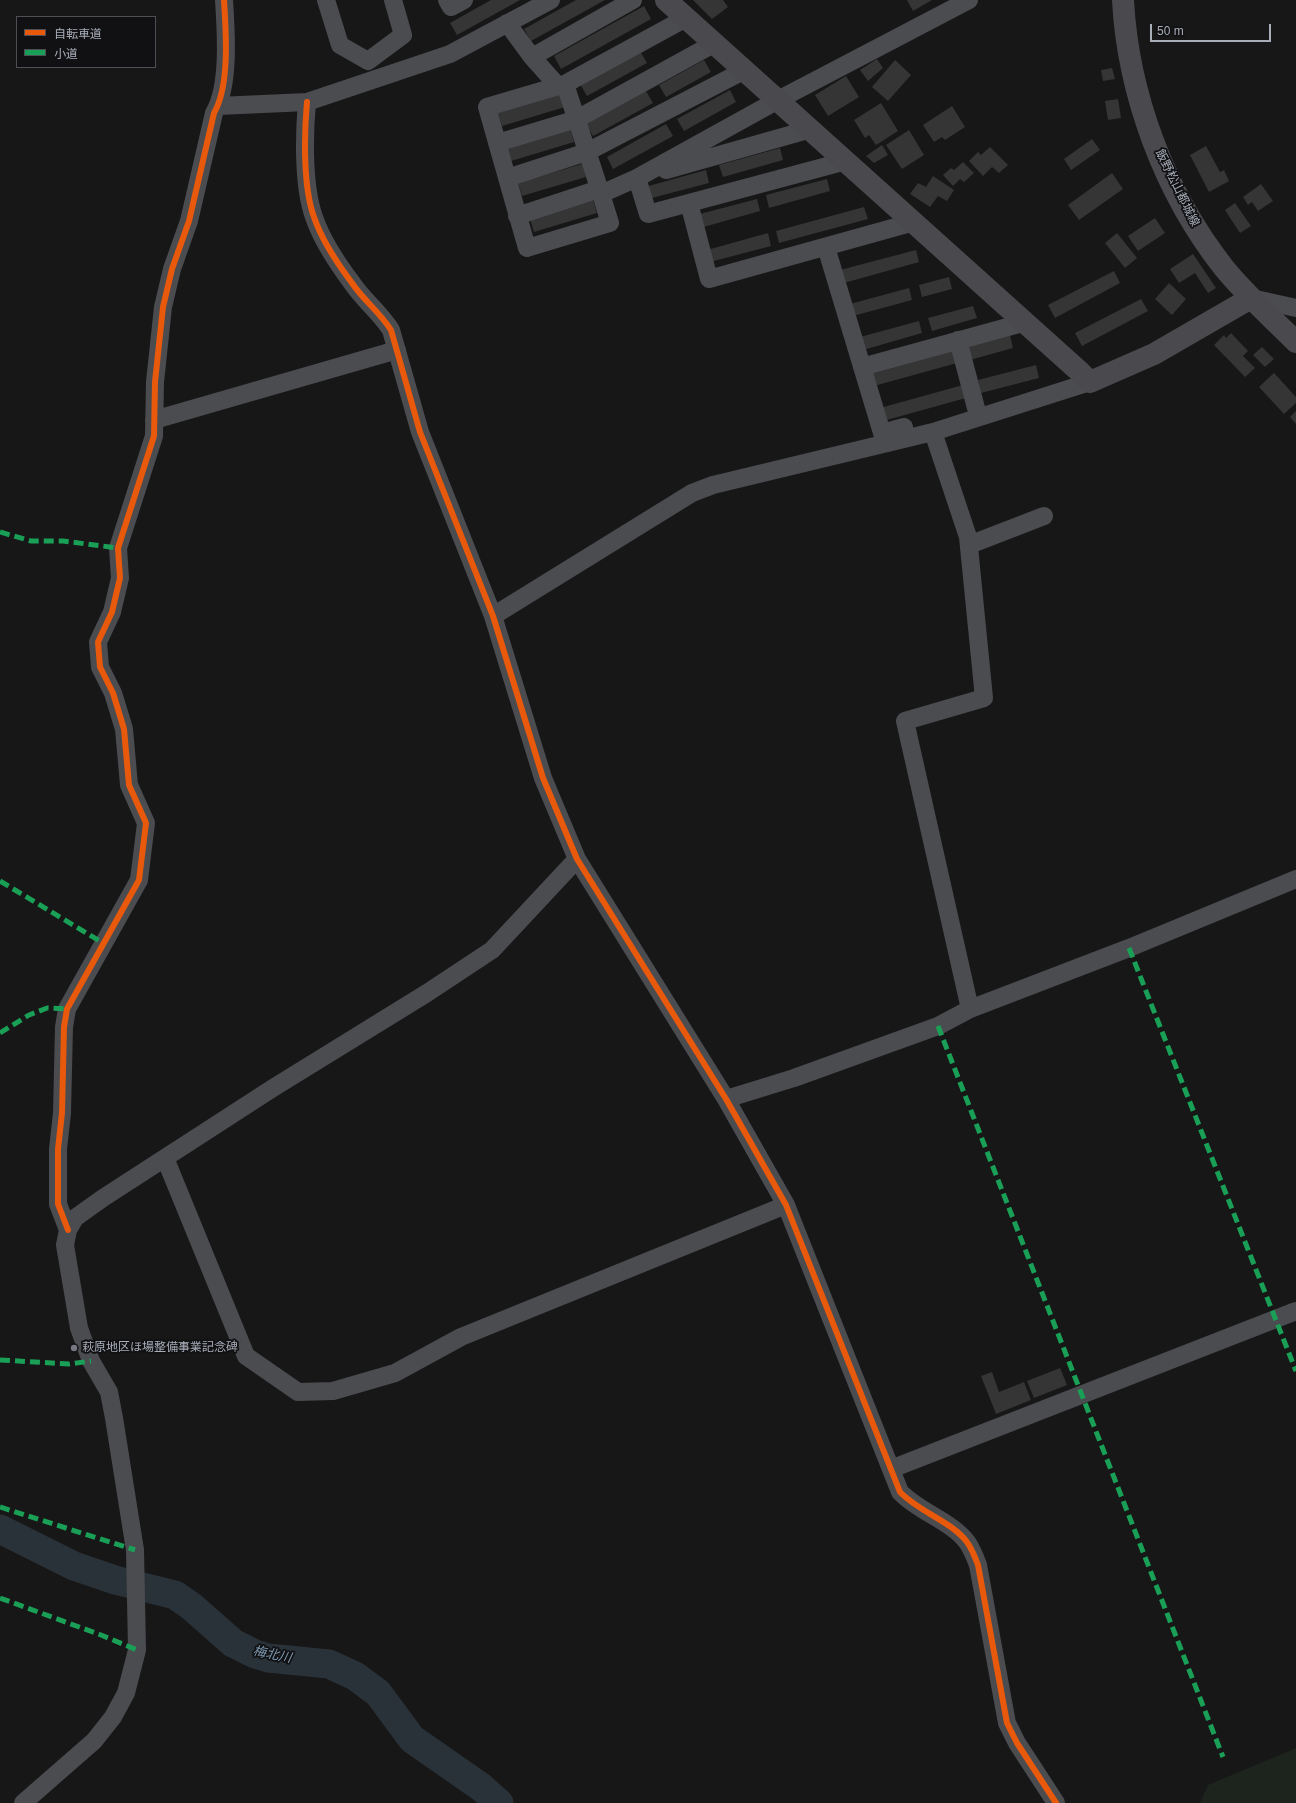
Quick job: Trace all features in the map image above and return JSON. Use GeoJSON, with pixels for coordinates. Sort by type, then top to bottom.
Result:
{"type":"FeatureCollection","features":[{"type":"Feature","properties":{"kind":"street"},"geometry":{"type":"LineString","coordinates":[[68,1230],[58,1204],[58,1149],[62,1113],[64,1027],[67,1009],[139,880],[146,823],[129,785],[124,729],[113,693],[100,667],[98,642],[112,612],[120,578],[118,548],[154,436],[155,382],[163,307],[172,269],[189,221],[214,113],[218,106],[225,71],[224,0]]}},
{"type":"Feature","properties":{"kind":"street"},"geometry":{"type":"LineString","coordinates":[[326,0],[340,45],[368,62],[403,35],[393,0]]}},
{"type":"Feature","properties":{"kind":"street"},"geometry":{"type":"LineString","coordinates":[[447,0],[451,7],[464,0]]}},
{"type":"Feature","properties":{"kind":"street"},"geometry":{"type":"LineString","coordinates":[[218,106],[307,102],[450,54],[552,0]]}},
{"type":"Feature","properties":{"kind":"street"},"geometry":{"type":"LineString","coordinates":[[532,57],[633,0]]}},
{"type":"Feature","properties":{"kind":"street"},"geometry":{"type":"LineString","coordinates":[[666,0],[1026,322],[1090,382]]}},
{"type":"Feature","properties":{"kind":"street"},"geometry":{"type":"LineString","coordinates":[[637,178],[778,100],[969,0]]}},
{"type":"Feature","properties":{"kind":"street","name":"飯野松山都城線"},"geometry":{"type":"LineString","coordinates":[[1123,0],[1124,24],[1134,76],[1145,114],[1163,164],[1196,227],[1224,268],[1251,298],[1296,342]]}},
{"type":"Feature","properties":{"kind":"street"},"geometry":{"type":"LineString","coordinates":[[507,23],[532,57],[562,85],[577,119],[610,223],[527,248],[487,107],[562,85],[686,18]]}},
{"type":"Feature","properties":{"kind":"street"},"geometry":{"type":"LineString","coordinates":[[497,143],[577,119],[715,43]]}},
{"type":"Feature","properties":{"kind":"street"},"geometry":{"type":"LineString","coordinates":[[507,178],[587,152],[745,70]]}},
{"type":"Feature","properties":{"kind":"street"},"geometry":{"type":"LineString","coordinates":[[307,102],[305,122],[307,188],[314,217],[332,253],[352,284],[382,315],[391,330],[420,432],[493,616],[543,778],[577,859],[726,1099],[786,1205],[900,1492],[909,1501],[955,1531],[967,1542],[973,1552],[978,1565],[1007,1723],[1017,1743],[1056,1803]]}},
{"type":"Feature","properties":{"kind":"street"},"geometry":{"type":"LineString","coordinates":[[517,216],[600,192],[637,178],[811,129]]}},
{"type":"Feature","properties":{"kind":"street"},"geometry":{"type":"LineString","coordinates":[[637,178],[648,214],[846,161]]}},
{"type":"Feature","properties":{"kind":"street"},"geometry":{"type":"LineString","coordinates":[[689,203],[709,279],[914,222]]}},
{"type":"Feature","properties":{"kind":"street"},"geometry":{"type":"LineString","coordinates":[[826,246],[882,433],[950,416],[1057,380]]}},
{"type":"Feature","properties":{"kind":"street"},"geometry":{"type":"LineString","coordinates":[[493,616],[692,493],[713,485],[933,432],[1090,382],[1154,354],[1251,298],[1296,308]]}},
{"type":"Feature","properties":{"kind":"street"},"geometry":{"type":"LineString","coordinates":[[862,367],[1026,322]]}},
{"type":"Feature","properties":{"kind":"street"},"geometry":{"type":"LineString","coordinates":[[958,340],[976,408]]}},
{"type":"Feature","properties":{"kind":"street"},"geometry":{"type":"LineString","coordinates":[[154,420],[397,350]]}},
{"type":"Feature","properties":{"kind":"street"},"geometry":{"type":"LineString","coordinates":[[933,432],[968,537],[984,698],[905,721],[970,1008]]}},
{"type":"Feature","properties":{"kind":"street"},"geometry":{"type":"LineString","coordinates":[[969,545],[1044,516]]}},
{"type":"Feature","properties":{"kind":"street"},"geometry":{"type":"LineString","coordinates":[[23,1803],[94,1741],[113,1717],[126,1693],[137,1650],[135,1550],[109,1392],[91,1361],[79,1328],[65,1245],[68,1230],[75,1218],[273,1088],[427,994],[492,950],[577,859]]}},
{"type":"Feature","properties":{"kind":"street"},"geometry":{"type":"LineString","coordinates":[[726,1099],[794,1078],[938,1026],[970,1008],[1129,948],[1296,879]]}},
{"type":"Feature","properties":{"kind":"street"},"geometry":{"type":"LineString","coordinates":[[165,1158],[246,1356],[298,1392],[333,1391],[395,1373],[461,1337],[786,1205]]}},
{"type":"Feature","properties":{"kind":"street"},"geometry":{"type":"LineString","coordinates":[[891,1469],[1296,1311]]}},
{"type":"Feature","properties":{"kind":"shaded area"},"geometry":{"type":"Polygon","coordinates":[[[1296,1748],[1296,1803],[1200,1803],[1208,1785],[1296,1748]]]}},
{"type":"Feature","properties":{"kind":"building"},"geometry":{"type":"Polygon","coordinates":[[[491,0],[520,0],[457,35],[450,23],[491,0]]]}},
{"type":"Feature","properties":{"kind":"building"},"geometry":{"type":"Polygon","coordinates":[[[576,0],[605,0],[531,41],[524,29],[576,0]]]}},
{"type":"Feature","properties":{"kind":"building"},"geometry":{"type":"Polygon","coordinates":[[[693,0],[723,0],[728,7],[712,19],[693,0]]]}},
{"type":"Feature","properties":{"kind":"building"},"geometry":{"type":"Polygon","coordinates":[[[907,0],[932,0],[913,11],[907,0]]]}},
{"type":"Feature","properties":{"kind":"building"},"geometry":{"type":"Polygon","coordinates":[[[644,6],[651,19],[561,69],[554,56],[644,6]]]}},
{"type":"Feature","properties":{"kind":"building"},"geometry":{"type":"Polygon","coordinates":[[[640,51],[647,63],[587,96],[580,84],[640,51]]]}},
{"type":"Feature","properties":{"kind":"building"},"geometry":{"type":"Polygon","coordinates":[[[877,59],[883,68],[868,81],[860,70],[877,59]]]}},
{"type":"Feature","properties":{"kind":"building"},"geometry":{"type":"Polygon","coordinates":[[[704,60],[711,72],[666,97],[659,85],[704,60]]]}},
{"type":"Feature","properties":{"kind":"building"},"geometry":{"type":"Polygon","coordinates":[[[895,60],[911,75],[888,101],[872,87],[895,60]]]}},
{"type":"Feature","properties":{"kind":"building"},"geometry":{"type":"Polygon","coordinates":[[[1112,68],[1115,79],[1103,81],[1101,70],[1112,68]]]}},
{"type":"Feature","properties":{"kind":"building"},"geometry":{"type":"Polygon","coordinates":[[[846,76],[859,97],[828,116],[815,95],[846,76]]]}},
{"type":"Feature","properties":{"kind":"building"},"geometry":{"type":"Polygon","coordinates":[[[730,90],[736,102],[684,131],[677,119],[730,90]]]}},
{"type":"Feature","properties":{"kind":"building"},"geometry":{"type":"Polygon","coordinates":[[[646,91],[653,103],[593,136],[586,124],[646,91]]]}},
{"type":"Feature","properties":{"kind":"building"},"geometry":{"type":"Polygon","coordinates":[[[561,93],[565,107],[502,126],[498,113],[561,93]]]}},
{"type":"Feature","properties":{"kind":"building"},"geometry":{"type":"Polygon","coordinates":[[[1118,99],[1121,118],[1108,120],[1105,101],[1118,99]]]}},
{"type":"Feature","properties":{"kind":"building"},"geometry":{"type":"Polygon","coordinates":[[[881,103],[898,131],[876,145],[869,135],[865,138],[854,120],[881,103]]]}},
{"type":"Feature","properties":{"kind":"building"},"geometry":{"type":"Polygon","coordinates":[[[952,106],[965,127],[945,140],[942,137],[934,142],[923,125],[952,106]]]}},
{"type":"Feature","properties":{"kind":"building"},"geometry":{"type":"Polygon","coordinates":[[[666,124],[673,136],[613,169],[607,157],[666,124]]]}},
{"type":"Feature","properties":{"kind":"building"},"geometry":{"type":"Polygon","coordinates":[[[570,128],[574,142],[511,161],[507,147],[570,128]]]}},
{"type":"Feature","properties":{"kind":"building"},"geometry":{"type":"Polygon","coordinates":[[[909,130],[924,155],[902,169],[886,145],[909,130]]]}},
{"type":"Feature","properties":{"kind":"building"},"geometry":{"type":"Polygon","coordinates":[[[1092,139],[1100,150],[1071,170],[1064,159],[1092,139]]]}},
{"type":"Feature","properties":{"kind":"building"},"geometry":{"type":"Polygon","coordinates":[[[882,145],[888,155],[874,163],[866,156],[882,145]]]}},
{"type":"Feature","properties":{"kind":"building"},"geometry":{"type":"Polygon","coordinates":[[[1206,146],[1220,172],[1224,170],[1229,181],[1209,192],[1190,155],[1206,146]]]}},
{"type":"Feature","properties":{"kind":"building"},"geometry":{"type":"Polygon","coordinates":[[[990,147],[1008,165],[999,173],[992,167],[983,176],[969,161],[978,152],[981,155],[990,147]]]}},
{"type":"Feature","properties":{"kind":"building"},"geometry":{"type":"Polygon","coordinates":[[[780,148],[783,160],[723,177],[719,165],[780,148]]]}},
{"type":"Feature","properties":{"kind":"building"},"geometry":{"type":"Polygon","coordinates":[[[963,162],[974,173],[964,182],[960,179],[953,186],[943,175],[951,168],[954,170],[963,162]]]}},
{"type":"Feature","properties":{"kind":"building"},"geometry":{"type":"Polygon","coordinates":[[[582,164],[586,177],[522,196],[518,183],[582,164]]]}},
{"type":"Feature","properties":{"kind":"building"},"geometry":{"type":"Polygon","coordinates":[[[706,170],[709,183],[648,199],[645,187],[706,170]]]}},
{"type":"Feature","properties":{"kind":"building"},"geometry":{"type":"Polygon","coordinates":[[[1112,173],[1123,189],[1079,220],[1068,205],[1112,173]]]}},
{"type":"Feature","properties":{"kind":"building"},"geometry":{"type":"Polygon","coordinates":[[[933,176],[954,190],[947,201],[938,196],[930,207],[910,194],[918,183],[926,187],[933,176]]]}},
{"type":"Feature","properties":{"kind":"building"},"geometry":{"type":"Polygon","coordinates":[[[827,179],[830,191],[769,208],[766,195],[827,179]]]}},
{"type":"Feature","properties":{"kind":"building"},"geometry":{"type":"Polygon","coordinates":[[[1261,184],[1273,201],[1258,211],[1252,202],[1248,205],[1243,197],[1261,184]]]}},
{"type":"Feature","properties":{"kind":"building"},"geometry":{"type":"Polygon","coordinates":[[[757,199],[760,211],[700,228],[696,215],[757,199]]]}},
{"type":"Feature","properties":{"kind":"building"},"geometry":{"type":"Polygon","coordinates":[[[593,200],[597,213],[534,232],[530,219],[593,200]]]}},
{"type":"Feature","properties":{"kind":"building"},"geometry":{"type":"Polygon","coordinates":[[[1235,203],[1251,226],[1240,233],[1225,210],[1235,203]]]}},
{"type":"Feature","properties":{"kind":"building"},"geometry":{"type":"Polygon","coordinates":[[[864,207],[868,219],[779,243],[776,231],[864,207]]]}},
{"type":"Feature","properties":{"kind":"building"},"geometry":{"type":"Polygon","coordinates":[[[1155,218],[1165,233],[1138,251],[1128,236],[1155,218]]]}},
{"type":"Feature","properties":{"kind":"building"},"geometry":{"type":"Polygon","coordinates":[[[768,233],[771,246],[710,262],[707,250],[768,233]]]}},
{"type":"Feature","properties":{"kind":"building"},"geometry":{"type":"Polygon","coordinates":[[[1117,233],[1137,258],[1125,268],[1105,243],[1117,233]]]}},
{"type":"Feature","properties":{"kind":"building"},"geometry":{"type":"Polygon","coordinates":[[[916,250],[919,262],[844,283],[840,270],[916,250]]]}},
{"type":"Feature","properties":{"kind":"building"},"geometry":{"type":"Polygon","coordinates":[[[1193,254],[1216,288],[1208,293],[1195,273],[1179,283],[1170,269],[1193,254]]]}},
{"type":"Feature","properties":{"kind":"building"},"geometry":{"type":"Polygon","coordinates":[[[1114,271],[1120,283],[1055,318],[1048,305],[1114,271]]]}},
{"type":"Feature","properties":{"kind":"building"},"geometry":{"type":"Polygon","coordinates":[[[949,277],[952,289],[922,297],[919,285],[949,277]]]}},
{"type":"Feature","properties":{"kind":"building"},"geometry":{"type":"Polygon","coordinates":[[[1169,283],[1186,299],[1172,315],[1155,299],[1169,283]]]}},
{"type":"Feature","properties":{"kind":"building"},"geometry":{"type":"Polygon","coordinates":[[[909,288],[912,300],[853,316],[850,304],[909,288]]]}},
{"type":"Feature","properties":{"kind":"building"},"geometry":{"type":"Polygon","coordinates":[[[1141,299],[1148,311],[1082,346],[1075,333],[1141,299]]]}},
{"type":"Feature","properties":{"kind":"building"},"geometry":{"type":"Polygon","coordinates":[[[973,306],[977,318],[932,331],[928,318],[973,306]]]}},
{"type":"Feature","properties":{"kind":"building"},"geometry":{"type":"Polygon","coordinates":[[[919,321],[922,333],[863,350],[860,337],[919,321]]]}},
{"type":"Feature","properties":{"kind":"building"},"geometry":{"type":"Polygon","coordinates":[[[1231,333],[1248,351],[1243,356],[1255,368],[1245,377],[1214,345],[1224,335],[1226,338],[1231,333]]]}},
{"type":"Feature","properties":{"kind":"building"},"geometry":{"type":"Polygon","coordinates":[[[1010,335],[1013,348],[970,360],[966,347],[1010,335]]]}},
{"type":"Feature","properties":{"kind":"building"},"geometry":{"type":"Polygon","coordinates":[[[1262,347],[1274,359],[1265,367],[1253,355],[1262,347]]]}},
{"type":"Feature","properties":{"kind":"building"},"geometry":{"type":"Polygon","coordinates":[[[953,351],[957,363],[874,386],[871,374],[953,351]]]}},
{"type":"Feature","properties":{"kind":"building"},"geometry":{"type":"Polygon","coordinates":[[[1036,365],[1039,378],[981,393],[978,380],[1036,365]]]}},
{"type":"Feature","properties":{"kind":"building"},"geometry":{"type":"Polygon","coordinates":[[[1274,373],[1296,397],[1296,403],[1284,414],[1259,387],[1274,373]]]}},
{"type":"Feature","properties":{"kind":"building"},"geometry":{"type":"Polygon","coordinates":[[[963,385],[966,398],[883,421],[880,408],[963,385]]]}},
{"type":"Feature","properties":{"kind":"building"},"geometry":{"type":"Polygon","coordinates":[[[1296,411],[1296,424],[1290,417],[1296,411]]]}},
{"type":"Feature","properties":{"kind":"building"},"geometry":{"type":"Polygon","coordinates":[[[1060,1368],[1067,1385],[1034,1398],[1027,1381],[1060,1368]]]}},
{"type":"Feature","properties":{"kind":"building"},"geometry":{"type":"Polygon","coordinates":[[[992,1372],[999,1392],[1024,1382],[1031,1400],[996,1414],[981,1376],[992,1372]]]}},
{"type":"Feature","properties":{"kind":"waterway","name":"梅北川"},"geometry":{"type":"LineString","coordinates":[[0,1529],[74,1566],[115,1580],[175,1595],[191,1606],[233,1643],[255,1654],[268,1658],[329,1664],[355,1676],[378,1693],[412,1739],[481,1787],[499,1803]]}},
{"type":"Feature","properties":{"kind":"marked path"},"geometry":{"type":"LineString","coordinates":[[0,532],[31,541],[63,541],[118,548]]}},
{"type":"Feature","properties":{"kind":"marked path"},"geometry":{"type":"LineString","coordinates":[[0,881],[103,943]]}},
{"type":"Feature","properties":{"kind":"marked path"},"geometry":{"type":"LineString","coordinates":[[1129,948],[1296,1371]]}},
{"type":"Feature","properties":{"kind":"marked path"},"geometry":{"type":"LineString","coordinates":[[0,1033],[29,1015],[47,1008],[67,1009]]}},
{"type":"Feature","properties":{"kind":"marked path"},"geometry":{"type":"LineString","coordinates":[[938,1026],[1223,1757]]}},
{"type":"Feature","properties":{"kind":"marked path"},"geometry":{"type":"LineString","coordinates":[[0,1360],[69,1364],[91,1361]]}},
{"type":"Feature","properties":{"kind":"marked path"},"geometry":{"type":"LineString","coordinates":[[0,1507],[135,1550]]}},
{"type":"Feature","properties":{"kind":"marked path"},"geometry":{"type":"LineString","coordinates":[[0,1598],[101,1635],[137,1650]]}},
{"type":"Feature","properties":{"kind":"cycle path"},"geometry":{"type":"LineString","coordinates":[[68,1230],[58,1204],[58,1149],[62,1113],[64,1027],[67,1009],[139,880],[146,823],[129,785],[124,729],[113,693],[100,667],[98,642],[112,612],[120,578],[118,548],[154,436],[155,382],[163,307],[172,269],[189,221],[214,113],[223,88],[226,58],[224,0]]}},
{"type":"Feature","properties":{"kind":"cycle path"},"geometry":{"type":"LineString","coordinates":[[307,102],[305,130],[306,176],[310,205],[317,226],[330,252],[341,268],[361,295],[382,317],[391,330],[420,432],[493,616],[543,778],[577,859],[726,1099],[786,1205],[900,1492],[916,1505],[952,1528],[967,1542],[972,1550],[978,1565],[1007,1723],[1017,1743],[1056,1803]]}},
{"type":"Feature","properties":{"kind":"place","name":"萩原地区ほ場整備事業記念碑"},"geometry":{"type":"Point","coordinates":[74,1348]}}]}
